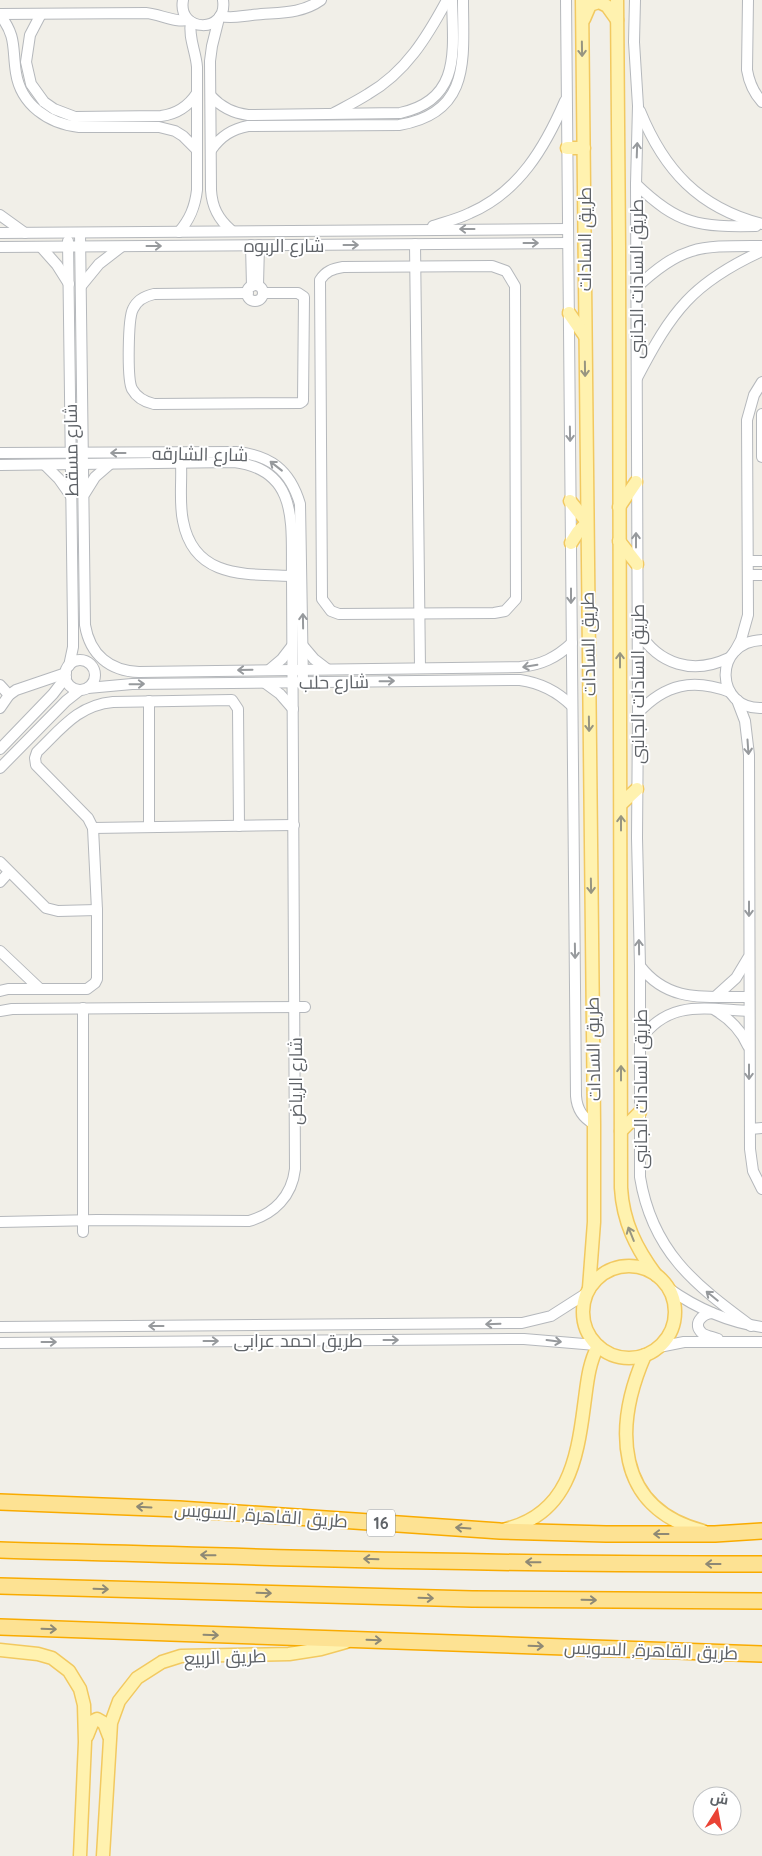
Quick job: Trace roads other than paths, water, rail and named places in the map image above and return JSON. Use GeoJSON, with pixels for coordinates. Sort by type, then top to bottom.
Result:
{"type":"FeatureCollection","features":[{"type":"Feature","properties":{"kind":"highway","name":"طريق القاهرة, السويس"},"geometry":{"type":"LineString","coordinates":[[0,1502],[188,1509],[500,1531],[606,1534],[762,1532]]}},
{"type":"Feature","properties":{"kind":"highway","name":"16"},"geometry":{"type":"LineString","coordinates":[[0,1550],[592,1564],[762,1564]]}},
{"type":"Feature","properties":{"kind":"highway"},"geometry":{"type":"LineString","coordinates":[[0,1586],[472,1599],[762,1601]]}},
{"type":"Feature","properties":{"kind":"highway","name":"طريق القاهرة, السويس"},"geometry":{"type":"LineString","coordinates":[[0,1627],[762,1654]]}},
{"type":"Feature","properties":{"kind":"main road","name":"طريق السادات"},"geometry":{"type":"LineString","coordinates":[[582,0],[594,1124],[594,1222],[588,1291]]}},
{"type":"Feature","properties":{"kind":"main road","name":"طريق السادات"},"geometry":{"type":"LineString","coordinates":[[617,0],[622,1197],[627,1224],[633,1241],[656,1276]]}},
{"type":"Feature","properties":{"kind":"main road"},"geometry":{"type":"LineString","coordinates":[[582,22],[590,6],[599,2],[607,6],[617,20]]}},
{"type":"Feature","properties":{"kind":"main road"},"geometry":{"type":"LineString","coordinates":[[567,148],[584,148]]}},
{"type":"Feature","properties":{"kind":"main road"},"geometry":{"type":"LineString","coordinates":[[569,313],[585,336]]}},
{"type":"Feature","properties":{"kind":"main road"},"geometry":{"type":"LineString","coordinates":[[619,507],[636,482]]}},
{"type":"Feature","properties":{"kind":"main road"},"geometry":{"type":"LineString","coordinates":[[570,501],[587,523],[571,543]]}},
{"type":"Feature","properties":{"kind":"main road"},"geometry":{"type":"LineString","coordinates":[[619,542],[636,564]]}},
{"type":"Feature","properties":{"kind":"main road"},"geometry":{"type":"LineString","coordinates":[[621,804],[637,789]]}},
{"type":"Feature","properties":{"kind":"main road"},"geometry":{"type":"LineString","coordinates":[[621,1130],[640,1112]]}},
{"type":"Feature","properties":{"kind":"main road"},"geometry":{"type":"LineString","coordinates":[[637,1267],[656,1276],[668,1288],[673,1299],[675,1316],[670,1333],[659,1347],[645,1356],[632,1358],[608,1353],[597,1346],[587,1332],[582,1309],[588,1291],[598,1278],[616,1268],[637,1267]]}},
{"type":"Feature","properties":{"kind":"main road"},"geometry":{"type":"LineString","coordinates":[[500,1531],[528,1522],[541,1514],[552,1504],[568,1479],[578,1450],[588,1376],[597,1346]]}},
{"type":"Feature","properties":{"kind":"main road"},"geometry":{"type":"LineString","coordinates":[[645,1356],[632,1392],[626,1422],[625,1444],[632,1472],[647,1498],[664,1514],[689,1527],[715,1534]]}},
{"type":"Feature","properties":{"kind":"main road","name":"طريق الربيع"},"geometry":{"type":"LineString","coordinates":[[103,1856],[109,1736],[112,1716],[124,1693],[145,1672],[162,1662],[191,1655],[290,1654],[321,1649],[352,1640]]}},
{"type":"Feature","properties":{"kind":"main road"},"geometry":{"type":"LineString","coordinates":[[0,1650],[45,1656],[58,1662],[70,1671],[83,1697],[85,1742],[80,1856]]}},
{"type":"Feature","properties":{"kind":"main road"},"geometry":{"type":"LineString","coordinates":[[85,1742],[93,1722],[97,1719],[104,1723],[109,1736]]}},
{"type":"Feature","properties":{"kind":"street"},"geometry":{"type":"LineString","coordinates":[[183,0],[183,10],[190,21],[196,25],[209,25],[220,17],[234,18],[303,10],[321,0]]}},
{"type":"Feature","properties":{"kind":"street"},"geometry":{"type":"LineString","coordinates":[[223,0],[224,5],[212,46],[210,61],[211,198],[218,216],[231,230]]}},
{"type":"Feature","properties":{"kind":"street"},"geometry":{"type":"LineString","coordinates":[[331,114],[369,94],[402,68],[428,35],[447,0]]}},
{"type":"Feature","properties":{"kind":"street"},"geometry":{"type":"LineString","coordinates":[[211,96],[225,108],[248,115],[400,113],[418,108],[434,98],[445,84],[452,66],[452,0]]}},
{"type":"Feature","properties":{"kind":"street"},"geometry":{"type":"LineString","coordinates":[[211,150],[221,138],[234,129],[248,126],[399,125],[414,123],[428,117],[451,97],[458,84],[462,70],[463,0]]}},
{"type":"Feature","properties":{"kind":"street"},"geometry":{"type":"LineString","coordinates":[[566,0],[577,1104],[583,1116],[594,1124]]}},
{"type":"Feature","properties":{"kind":"street","name":"طريق السادات الجانبى"},"geometry":{"type":"LineString","coordinates":[[635,0],[634,42],[638,106],[636,184],[636,564],[640,966],[639,1164],[642,1190],[664,1242],[679,1265],[698,1284],[751,1326]]}},
{"type":"Feature","properties":{"kind":"street"},"geometry":{"type":"LineString","coordinates":[[748,0],[747,70],[749,81],[762,102]]}},
{"type":"Feature","properties":{"kind":"street"},"geometry":{"type":"LineString","coordinates":[[0,15],[146,12],[161,14],[180,21],[190,21]]}},
{"type":"Feature","properties":{"kind":"street"},"geometry":{"type":"LineString","coordinates":[[41,14],[30,35],[26,62],[31,84],[41,98],[54,109],[75,117],[161,116],[174,114],[187,105],[197,93]]}},
{"type":"Feature","properties":{"kind":"street"},"geometry":{"type":"LineString","coordinates":[[0,15],[9,29],[15,46],[16,76],[20,88],[34,108],[55,122],[79,127],[160,127],[175,131],[197,150]]}},
{"type":"Feature","properties":{"kind":"street"},"geometry":{"type":"LineString","coordinates":[[179,232],[190,216],[196,198],[196,59],[190,36],[190,21]]}},
{"type":"Feature","properties":{"kind":"street"},"geometry":{"type":"LineString","coordinates":[[15,46],[21,44],[27,46]]}},
{"type":"Feature","properties":{"kind":"street"},"geometry":{"type":"LineString","coordinates":[[423,230],[471,213],[505,192],[520,178],[544,146],[566,98]]}},
{"type":"Feature","properties":{"kind":"street"},"geometry":{"type":"LineString","coordinates":[[638,106],[648,131],[661,155],[677,176],[697,194],[720,209],[762,225]]}},
{"type":"Feature","properties":{"kind":"street"},"geometry":{"type":"LineString","coordinates":[[234,112],[231,120],[234,129]]}},
{"type":"Feature","properties":{"kind":"street"},"geometry":{"type":"LineString","coordinates":[[174,114],[177,122],[175,131]]}},
{"type":"Feature","properties":{"kind":"street"},"geometry":{"type":"LineString","coordinates":[[636,184],[652,200],[669,212],[688,221],[706,225],[762,225]]}},
{"type":"Feature","properties":{"kind":"street"},"geometry":{"type":"LineString","coordinates":[[196,198],[204,201],[211,198]]}},
{"type":"Feature","properties":{"kind":"street"},"geometry":{"type":"LineString","coordinates":[[0,215],[25,233]]}},
{"type":"Feature","properties":{"kind":"street"},"geometry":{"type":"LineString","coordinates":[[504,229],[505,243]]}},
{"type":"Feature","properties":{"kind":"street","name":"شارع الربوه"},"geometry":{"type":"LineString","coordinates":[[0,233],[568,229]]}},
{"type":"Feature","properties":{"kind":"street","name":"شارع مسقط"},"geometry":{"type":"LineString","coordinates":[[68,233],[68,246],[75,286],[84,453],[86,625],[90,644],[101,659]]}},
{"type":"Feature","properties":{"kind":"street","name":"شارع مسقط"},"geometry":{"type":"LineString","coordinates":[[67,672],[73,636],[71,453],[75,286],[80,233]]}},
{"type":"Feature","properties":{"kind":"street","name":"شارع الربوه"},"geometry":{"type":"LineString","coordinates":[[0,247],[568,243]]}},
{"type":"Feature","properties":{"kind":"street"},"geometry":{"type":"LineString","coordinates":[[416,244],[420,668]]}},
{"type":"Feature","properties":{"kind":"street"},"geometry":{"type":"LineString","coordinates":[[255,245],[255,289]]}},
{"type":"Feature","properties":{"kind":"street"},"geometry":{"type":"LineString","coordinates":[[41,247],[75,286],[121,246]]}},
{"type":"Feature","properties":{"kind":"street"},"geometry":{"type":"LineString","coordinates":[[636,288],[664,263],[690,251],[714,246],[762,246]]}},
{"type":"Feature","properties":{"kind":"street"},"geometry":{"type":"LineString","coordinates":[[637,379],[662,332],[686,301],[716,275],[762,251]]}},
{"type":"Feature","properties":{"kind":"street"},"geometry":{"type":"LineString","coordinates":[[492,266],[506,271],[514,286],[516,599],[505,611],[494,614],[339,614],[331,611],[322,599],[320,280],[325,273],[343,267],[416,267],[492,266]]}},
{"type":"Feature","properties":{"kind":"street"},"geometry":{"type":"LineString","coordinates":[[255,289],[298,292],[304,297],[303,402],[154,404],[143,400],[135,394],[130,382],[129,320],[132,310],[137,303],[145,297],[154,294],[255,289]]}},
{"type":"Feature","properties":{"kind":"street"},"geometry":{"type":"LineString","coordinates":[[762,382],[754,395],[747,420],[748,616],[743,634],[732,654],[725,675],[730,692],[737,700],[746,706],[762,708]]}},
{"type":"Feature","properties":{"kind":"street"},"geometry":{"type":"LineString","coordinates":[[762,414],[762,457]]}},
{"type":"Feature","properties":{"kind":"street","name":"شارع الشارقه"},"geometry":{"type":"LineString","coordinates":[[0,454],[242,452],[261,456],[282,470],[290,480],[300,504],[298,670]]}},
{"type":"Feature","properties":{"kind":"street","name":"شارع الشارقه"},"geometry":{"type":"LineString","coordinates":[[0,465],[234,462],[260,468],[279,484],[290,508],[292,576],[298,646]]}},
{"type":"Feature","properties":{"kind":"street"},"geometry":{"type":"LineString","coordinates":[[181,463],[183,522],[186,532],[197,551],[214,566],[239,574],[292,576]]}},
{"type":"Feature","properties":{"kind":"street"},"geometry":{"type":"LineString","coordinates":[[85,494],[95,477],[110,464]]}},
{"type":"Feature","properties":{"kind":"street"},"geometry":{"type":"LineString","coordinates":[[44,465],[59,479],[71,496]]}},
{"type":"Feature","properties":{"kind":"street"},"geometry":{"type":"LineString","coordinates":[[749,561],[762,561]]}},
{"type":"Feature","properties":{"kind":"street"},"geometry":{"type":"LineString","coordinates":[[749,575],[762,575]]}},
{"type":"Feature","properties":{"kind":"street"},"geometry":{"type":"LineString","coordinates":[[637,630],[652,649],[672,662],[696,667],[718,663],[743,644],[762,640]]}},
{"type":"Feature","properties":{"kind":"street","name":"شارع حلب"},"geometry":{"type":"LineString","coordinates":[[101,659],[113,666],[132,672],[532,666],[554,658],[572,643]]}},
{"type":"Feature","properties":{"kind":"street"},"geometry":{"type":"LineString","coordinates":[[269,670],[298,646],[328,669]]}},
{"type":"Feature","properties":{"kind":"street"},"geometry":{"type":"LineString","coordinates":[[93,667],[101,659]]}},
{"type":"Feature","properties":{"kind":"street"},"geometry":{"type":"LineString","coordinates":[[0,748],[53,694],[72,663],[81,660],[93,667],[95,677],[93,683],[66,700],[0,768]]}},
{"type":"Feature","properties":{"kind":"street","name":"شارع الرياض"},"geometry":{"type":"LineString","coordinates":[[0,1222],[248,1221],[264,1215],[283,1201],[292,1186],[295,1169],[293,709],[298,682],[298,670]]}},
{"type":"Feature","properties":{"kind":"street"},"geometry":{"type":"LineString","coordinates":[[67,672],[69,685],[84,689]]}},
{"type":"Feature","properties":{"kind":"street"},"geometry":{"type":"LineString","coordinates":[[0,708],[9,695],[23,687],[67,672]]}},
{"type":"Feature","properties":{"kind":"street","name":"شارع حلب"},"geometry":{"type":"LineString","coordinates":[[84,689],[132,684],[520,680],[543,685],[554,690],[572,706]]}},
{"type":"Feature","properties":{"kind":"street"},"geometry":{"type":"LineString","coordinates":[[265,683],[280,694],[293,709]]}},
{"type":"Feature","properties":{"kind":"street"},"geometry":{"type":"LineString","coordinates":[[0,685],[9,695]]}},
{"type":"Feature","properties":{"kind":"street"},"geometry":{"type":"LineString","coordinates":[[638,713],[658,695],[684,685],[707,685],[730,692]]}},
{"type":"Feature","properties":{"kind":"street"},"geometry":{"type":"LineString","coordinates":[[0,991],[39,988],[87,989],[94,983],[98,974],[94,828],[88,818],[36,765],[36,755],[73,717],[102,702],[228,699],[235,702],[238,709],[239,826]]}},
{"type":"Feature","properties":{"kind":"street"},"geometry":{"type":"LineString","coordinates":[[737,700],[745,722],[749,755],[750,1128],[753,1171],[762,1189]]}},
{"type":"Feature","properties":{"kind":"street"},"geometry":{"type":"LineString","coordinates":[[149,701],[149,827]]}},
{"type":"Feature","properties":{"kind":"street"},"geometry":{"type":"LineString","coordinates":[[94,828],[294,825]]}},
{"type":"Feature","properties":{"kind":"street"},"geometry":{"type":"LineString","coordinates":[[0,862],[43,906],[50,910],[97,910]]}},
{"type":"Feature","properties":{"kind":"street"},"geometry":{"type":"LineString","coordinates":[[0,882],[9,872]]}},
{"type":"Feature","properties":{"kind":"street"},"geometry":{"type":"LineString","coordinates":[[0,950],[39,988]]}},
{"type":"Feature","properties":{"kind":"street"},"geometry":{"type":"LineString","coordinates":[[715,997],[736,978],[749,955]]}},
{"type":"Feature","properties":{"kind":"street"},"geometry":{"type":"LineString","coordinates":[[640,966],[654,982],[682,995],[749,997]]}},
{"type":"Feature","properties":{"kind":"street"},"geometry":{"type":"LineString","coordinates":[[0,1011],[12,1009],[83,1008],[306,1007]]}},
{"type":"Feature","properties":{"kind":"street"},"geometry":{"type":"LineString","coordinates":[[82,1232],[83,1008]]}},
{"type":"Feature","properties":{"kind":"street"},"geometry":{"type":"LineString","coordinates":[[640,1040],[647,1029],[668,1014],[680,1010],[749,1011]]}},
{"type":"Feature","properties":{"kind":"street"},"geometry":{"type":"LineString","coordinates":[[714,1010],[727,1018],[739,1030],[749,1048]]}},
{"type":"Feature","properties":{"kind":"street"},"geometry":{"type":"LineString","coordinates":[[750,1128],[762,1128]]}},
{"type":"Feature","properties":{"kind":"street"},"geometry":{"type":"LineString","coordinates":[[668,1288],[686,1300],[712,1313],[751,1326],[762,1327]]}},
{"type":"Feature","properties":{"kind":"street","name":"طريق احمد عرابى"},"geometry":{"type":"LineString","coordinates":[[0,1328],[522,1323],[542,1320],[560,1312],[588,1291]]}},
{"type":"Feature","properties":{"kind":"street"},"geometry":{"type":"LineString","coordinates":[[712,1313],[699,1319],[699,1329],[706,1335],[724,1341]]}},
{"type":"Feature","properties":{"kind":"street"},"geometry":{"type":"LineString","coordinates":[[466,1324],[466,1339]]}},
{"type":"Feature","properties":{"kind":"street"},"geometry":{"type":"LineString","coordinates":[[16,1327],[17,1342]]}},
{"type":"Feature","properties":{"kind":"street","name":"طريق احمد عرابى"},"geometry":{"type":"LineString","coordinates":[[0,1343],[524,1339],[597,1346]]}},
{"type":"Feature","properties":{"kind":"street"},"geometry":{"type":"LineString","coordinates":[[659,1347],[684,1342],[762,1342]]}}]}
